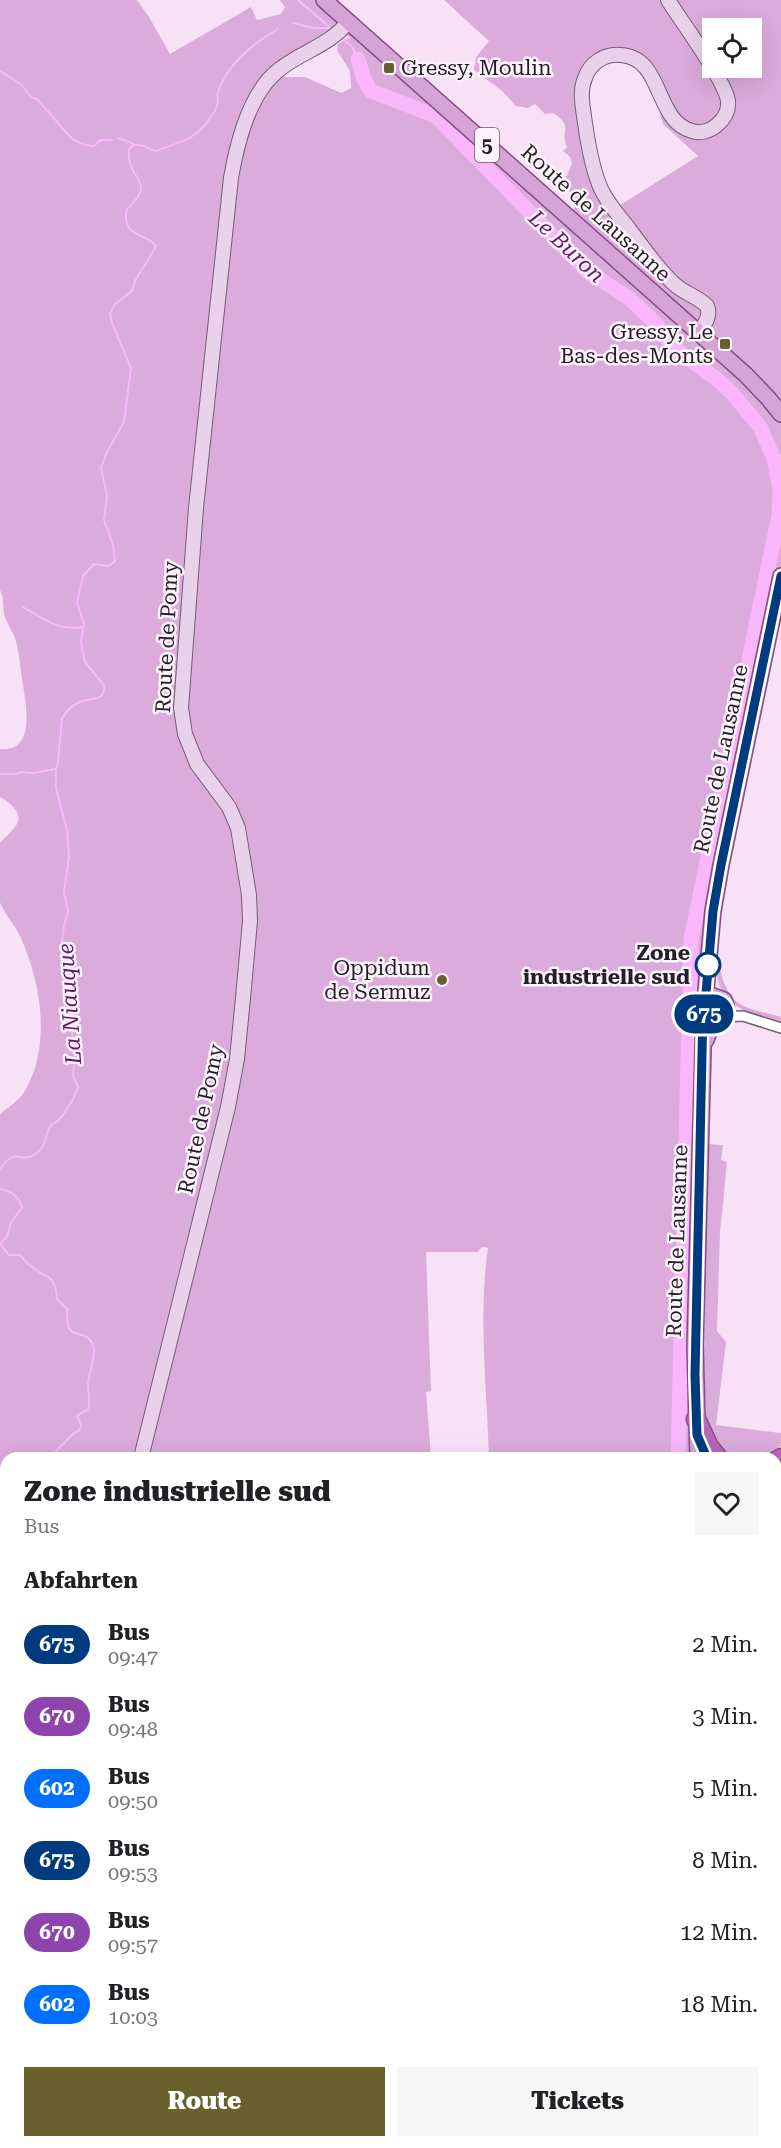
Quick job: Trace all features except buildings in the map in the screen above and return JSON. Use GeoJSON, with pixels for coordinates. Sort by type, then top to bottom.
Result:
{"type":"FeatureCollection","features":[{"type":"Feature","properties":{"kind":"highway"},"geometry":{"type":"LineString","coordinates":[[696,1427],[714,1452]]}},
{"type":"Feature","properties":{"kind":"main road","name":"Route de Lausanne"},"geometry":{"type":"LineString","coordinates":[[324,0],[345,26],[699,332],[760,389],[781,414]]}},
{"type":"Feature","properties":{"kind":"main road","name":"Route de Lausanne"},"geometry":{"type":"LineString","coordinates":[[698,1452],[695,1345],[703,1049],[716,1009],[710,952],[713,911],[781,576]]}},
{"type":"Feature","properties":{"kind":"main road","name":"Route de Lausanne"},"geometry":{"type":"LineString","coordinates":[[696,1427],[705,1452]]}},
{"type":"Feature","properties":{"kind":"street"},"geometry":{"type":"LineString","coordinates":[[668,0],[722,85],[728,105],[723,119],[713,129],[706,131],[685,129],[670,112],[646,68],[636,59],[621,55],[600,59],[590,68],[584,81],[582,104],[592,162],[601,189],[662,271],[678,288],[706,306],[707,319],[699,332]]}},
{"type":"Feature","properties":{"kind":"street","name":"Route de Pomy"},"geometry":{"type":"LineString","coordinates":[[142,1452],[228,1107],[237,1059],[250,921],[249,895],[238,828],[229,807],[196,764],[185,734],[181,708],[196,508],[231,178],[235,154],[247,118],[269,79],[279,69],[331,40],[345,26]]}},
{"type":"Feature","properties":{"kind":"street"},"geometry":{"type":"LineString","coordinates":[[716,1009],[781,1028]]}},
{"type":"Feature","properties":{"kind":"shaded area"},"geometry":{"type":"Polygon","coordinates":[[[0,0],[137,0],[170,54],[251,7],[257,20],[281,14],[285,7],[280,0],[324,0],[571,219],[576,202],[564,182],[572,164],[570,157],[563,151],[567,147],[563,122],[553,113],[545,114],[535,104],[528,108],[516,106],[502,91],[474,70],[476,57],[489,41],[444,0],[781,0],[781,576],[701,952],[697,1012],[691,1410],[689,1411],[693,1452],[489,1452],[483,1326],[488,1248],[482,1247],[478,1252],[426,1252],[431,1391],[426,1392],[431,1452],[0,1452],[0,1114],[26,1089],[39,1052],[41,1031],[33,970],[19,934],[0,902],[0,843],[17,824],[18,815],[14,808],[0,797],[0,749],[12,748],[20,743],[26,723],[18,648],[4,610],[0,590],[0,0]],[[340,32],[280,69],[283,77],[305,77],[341,93],[351,88],[350,71],[337,50],[338,44],[350,37],[340,32]],[[614,55],[584,81],[601,189],[614,209],[698,156],[663,124],[660,114],[662,109],[649,72],[614,55]]]}},
{"type":"Feature","properties":{"kind":"shaded area"},"geometry":{"type":"Polygon","coordinates":[[[715,948],[718,949],[719,963],[726,987],[735,1000],[750,1008],[781,1017],[781,1024],[750,1013],[730,1001],[718,981],[715,948]]]}},
{"type":"Feature","properties":{"kind":"shaded area"},"geometry":{"type":"Polygon","coordinates":[[[707,1144],[723,1145],[721,1160],[727,1162],[720,1233],[717,1331],[726,1342],[716,1425],[781,1433],[781,1446],[770,1452],[720,1452],[706,1425],[704,1364],[700,1343],[707,1144]]]}},
{"type":"Feature","properties":{"kind":"waterway","name":"Le Buron"},"geometry":{"type":"LineString","coordinates":[[298,0],[333,30]]}},
{"type":"Feature","properties":{"kind":"waterway","name":"La Niauque"},"geometry":{"type":"LineString","coordinates":[[293,23],[314,28],[331,28]]}},
{"type":"Feature","properties":{"kind":"waterway","name":"La Niauque"},"geometry":{"type":"LineString","coordinates":[[0,1169],[11,1158],[26,1158],[40,1151],[49,1128],[64,1113],[78,1087],[73,1076],[75,1049],[71,1011],[65,988],[68,971],[61,951],[68,911],[64,892],[69,857],[67,830],[56,788],[56,769],[63,716],[74,705],[100,697],[104,691],[104,685],[85,662],[81,643],[84,623],[77,603],[83,576],[94,564],[109,566],[115,561],[113,545],[104,520],[107,495],[101,468],[124,422],[131,368],[110,314],[115,304],[132,291],[136,279],[156,247],[148,239],[132,231],[126,219],[127,209],[136,199],[141,186],[129,160],[129,149],[135,145],[142,145],[156,151],[183,141],[198,132],[213,113],[222,82],[234,64],[242,55],[278,29]]}},
{"type":"Feature","properties":{"kind":"waterway","name":"Le Buron"},"geometry":{"type":"LineString","coordinates":[[341,37],[352,47],[358,59]]}},
{"type":"Feature","properties":{"kind":"waterway","name":"Le Buron"},"geometry":{"type":"LineString","coordinates":[[358,59],[364,79],[371,91],[436,116],[588,272],[629,298],[653,321],[678,351],[732,393],[760,427],[774,458],[780,490],[779,515],[691,939],[678,1452]]}},
{"type":"Feature","properties":{"kind":"waterway"},"geometry":{"type":"LineString","coordinates":[[0,71],[21,84],[74,140],[94,146],[101,140],[112,140]]}},
{"type":"Feature","properties":{"kind":"waterway"},"geometry":{"type":"LineString","coordinates":[[118,138],[134,144]]}},
{"type":"Feature","properties":{"kind":"waterway"},"geometry":{"type":"LineString","coordinates":[[23,607],[59,626],[83,627]]}},
{"type":"Feature","properties":{"kind":"waterway"},"geometry":{"type":"LineString","coordinates":[[0,774],[33,773],[56,769]]}},
{"type":"Feature","properties":{"kind":"waterway","name":"La Niauque"},"geometry":{"type":"LineString","coordinates":[[0,1189],[14,1195],[22,1208],[11,1222],[7,1237],[0,1244]]}},
{"type":"Feature","properties":{"kind":"waterway"},"geometry":{"type":"LineString","coordinates":[[0,1244],[9,1255],[20,1255],[28,1264],[52,1280],[57,1299],[67,1309],[69,1328],[72,1332],[89,1338],[94,1348],[88,1385],[88,1409],[77,1416],[81,1425],[80,1430],[55,1452]]}},
{"type":"Feature","properties":{"kind":"bus line","name":"675"},"geometry":{"type":"LineString","coordinates":[[704,1452],[697,1435],[695,1375],[703,1008],[713,911],[721,865],[781,576]]}},
{"type":"Feature","properties":{"kind":"place","name":"Gressy, Moulin"},"geometry":{"type":"Point","coordinates":[389,68]}},
{"type":"Feature","properties":{"kind":"place","name":"Gressy, Le Bas-des-Monts"},"geometry":{"type":"Point","coordinates":[725,344]}},
{"type":"Feature","properties":{"kind":"place","name":"Zone industrielle sud"},"geometry":{"type":"Point","coordinates":[708,965]}},
{"type":"Feature","properties":{"kind":"place","name":"Oppidum de Sermuz"},"geometry":{"type":"Point","coordinates":[442,980]}}]}
